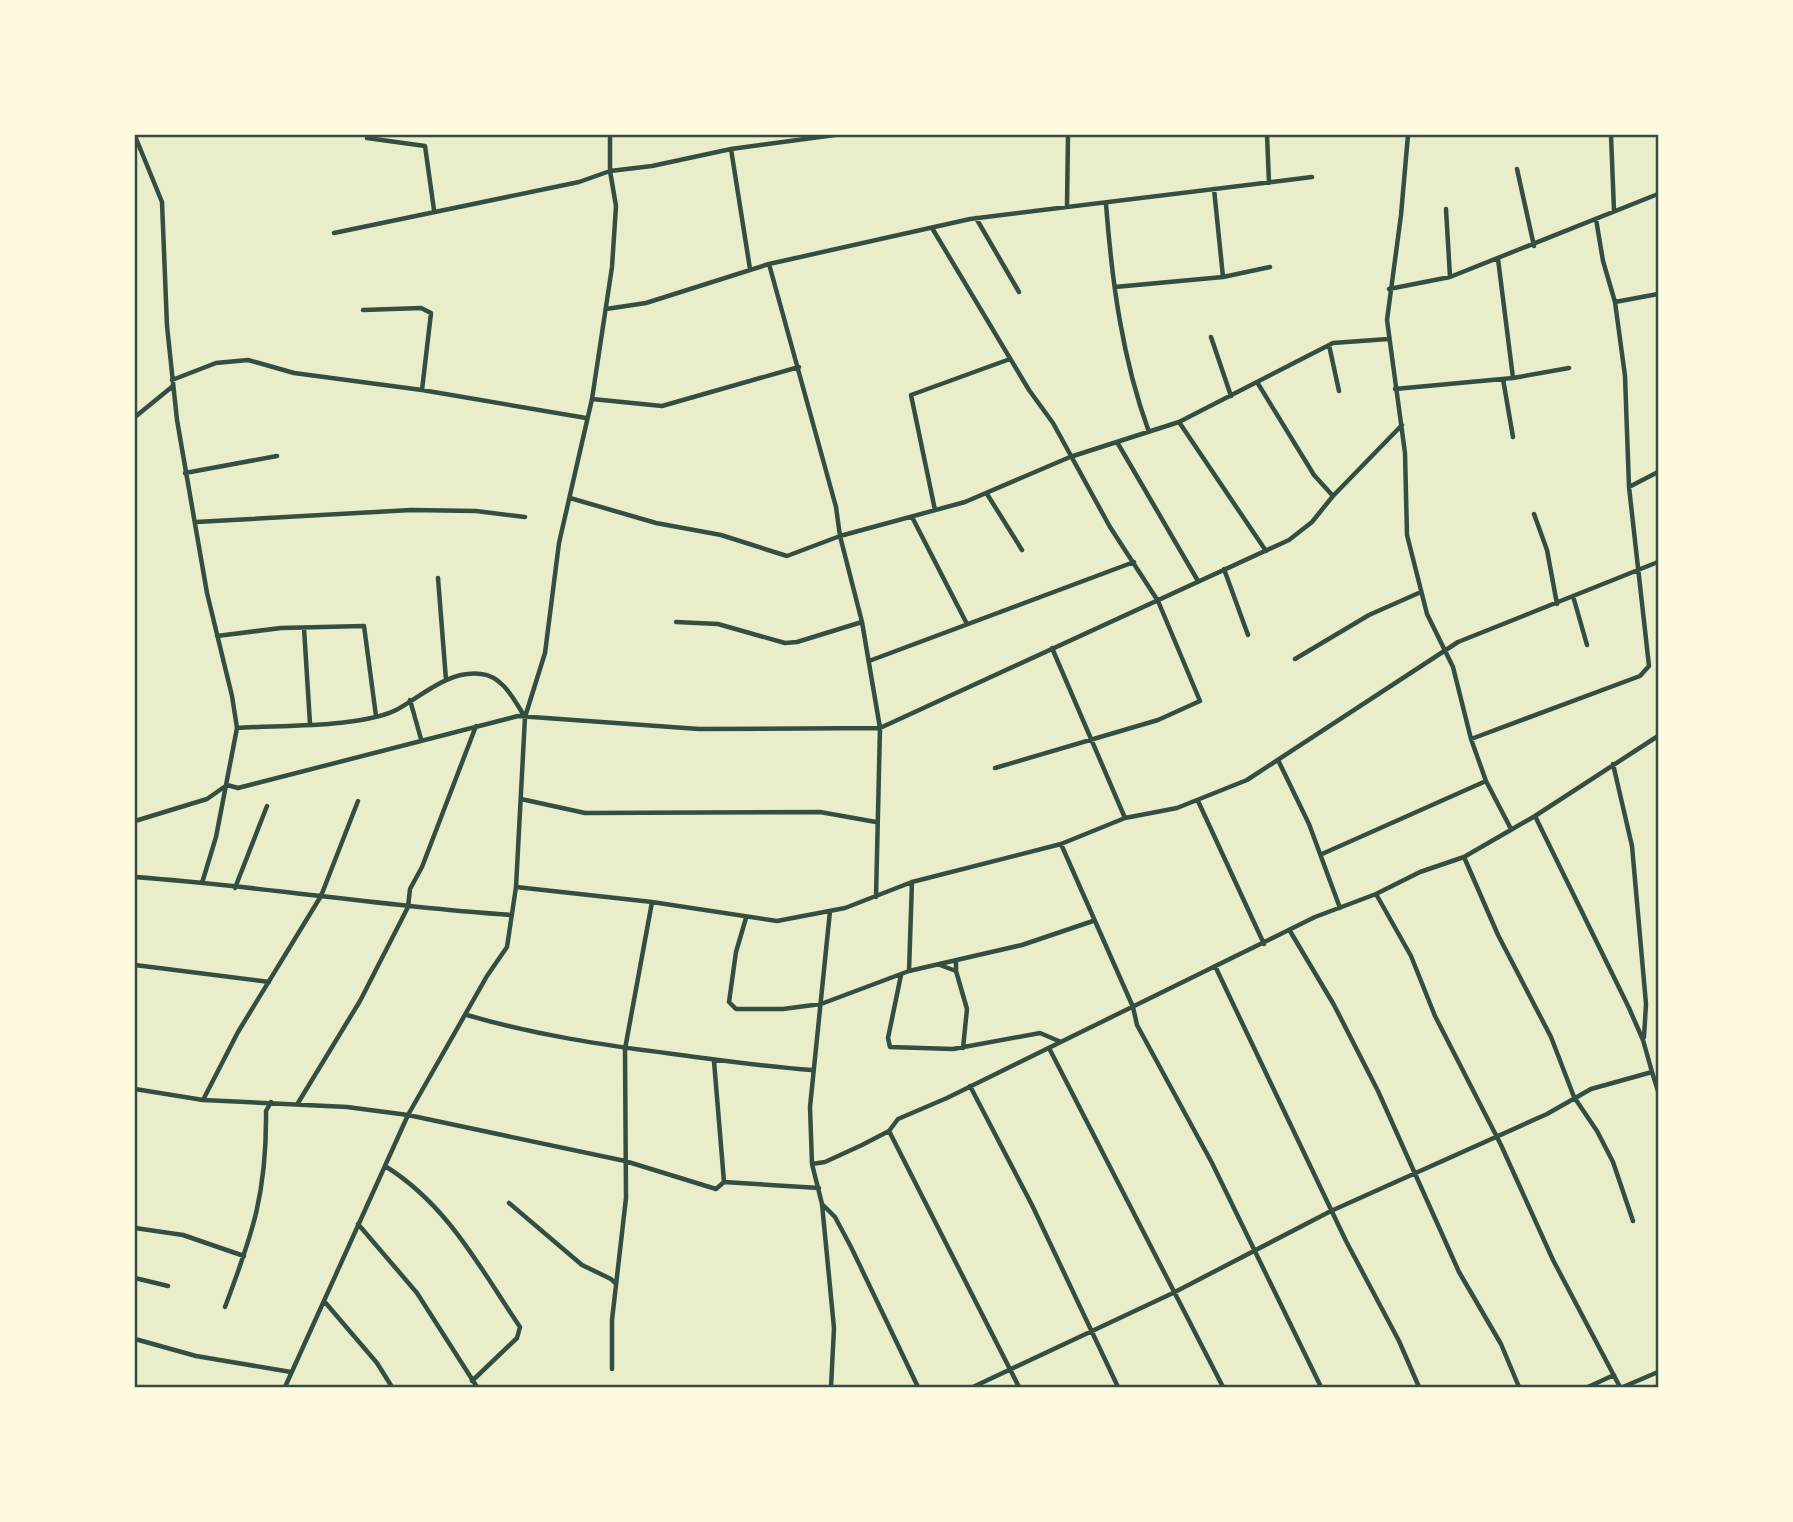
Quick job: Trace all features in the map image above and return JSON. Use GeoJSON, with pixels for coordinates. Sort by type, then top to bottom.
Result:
{"type":"FeatureCollection","features":[{"type":"Feature","properties":{"kind":"street"},"geometry":{"type":"LineString","coordinates":[[135,135],[162,202],[172,380],[185,473],[207,593],[237,728],[227,785],[202,883]]}},
{"type":"Feature","properties":{"kind":"street"},"geometry":{"type":"LineString","coordinates":[[285,1387],[408,1115],[487,976],[505,953],[516,887],[525,717],[545,653],[559,543],[592,399],[606,309],[616,206],[610,171],[610,135]]}},
{"type":"Feature","properties":{"kind":"street"},"geometry":{"type":"LineString","coordinates":[[334,233],[434,210],[579,182],[610,171],[631,170],[731,149],[835,135]]}},
{"type":"Feature","properties":{"kind":"street"},"geometry":{"type":"LineString","coordinates":[[1067,206],[1068,135]]}},
{"type":"Feature","properties":{"kind":"street"},"geometry":{"type":"LineString","coordinates":[[1267,135],[1269,183]]}},
{"type":"Feature","properties":{"kind":"street"},"geometry":{"type":"LineString","coordinates":[[1408,135],[1401,215],[1389,289],[1388,339],[1402,425],[1407,535],[1420,592],[1461,691],[1471,739],[1486,780],[1511,829]]}},
{"type":"Feature","properties":{"kind":"street"},"geometry":{"type":"LineString","coordinates":[[1611,135],[1614,211]]}},
{"type":"Feature","properties":{"kind":"street"},"geometry":{"type":"LineString","coordinates":[[367,138],[425,146],[434,210]]}},
{"type":"Feature","properties":{"kind":"street"},"geometry":{"type":"LineString","coordinates":[[731,149],[750,269]]}},
{"type":"Feature","properties":{"kind":"street"},"geometry":{"type":"LineString","coordinates":[[1517,169],[1534,246]]}},
{"type":"Feature","properties":{"kind":"street"},"geometry":{"type":"LineString","coordinates":[[606,309],[646,303],[769,264],[976,218],[1312,177]]}},
{"type":"Feature","properties":{"kind":"street"},"geometry":{"type":"LineString","coordinates":[[1213,189],[1223,277]]}},
{"type":"Feature","properties":{"kind":"street"},"geometry":{"type":"LineString","coordinates":[[1389,289],[1450,277],[1534,246],[1658,194]]}},
{"type":"Feature","properties":{"kind":"street"},"geometry":{"type":"LineString","coordinates":[[1106,204],[1126,356],[1149,432]]}},
{"type":"Feature","properties":{"kind":"street"},"geometry":{"type":"LineString","coordinates":[[1446,209],[1450,277]]}},
{"type":"Feature","properties":{"kind":"street"},"geometry":{"type":"LineString","coordinates":[[976,218],[1019,292]]}},
{"type":"Feature","properties":{"kind":"street"},"geometry":{"type":"LineString","coordinates":[[1471,739],[1646,672],[1650,658],[1629,487],[1625,376],[1615,302],[1603,261],[1596,219]]}},
{"type":"Feature","properties":{"kind":"street"},"geometry":{"type":"LineString","coordinates":[[932,228],[1010,359],[1053,423],[1110,527],[1158,601],[1200,701],[1158,720],[995,768]]}},
{"type":"Feature","properties":{"kind":"street"},"geometry":{"type":"LineString","coordinates":[[1498,259],[1513,378]]}},
{"type":"Feature","properties":{"kind":"street"},"geometry":{"type":"LineString","coordinates":[[769,264],[836,507],[840,536],[869,661],[880,728],[876,897]]}},
{"type":"Feature","properties":{"kind":"street"},"geometry":{"type":"LineString","coordinates":[[1115,287],[1223,277],[1270,267]]}},
{"type":"Feature","properties":{"kind":"street"},"geometry":{"type":"LineString","coordinates":[[1615,302],[1658,294]]}},
{"type":"Feature","properties":{"kind":"street"},"geometry":{"type":"LineString","coordinates":[[363,310],[421,308],[431,313],[422,390]]}},
{"type":"Feature","properties":{"kind":"street"},"geometry":{"type":"LineString","coordinates":[[1211,337],[1231,396]]}},
{"type":"Feature","properties":{"kind":"street"},"geometry":{"type":"LineString","coordinates":[[570,498],[656,523],[721,535],[787,556],[840,536],[987,494],[1070,457],[1179,422],[1329,345],[1346,341],[1388,339]]}},
{"type":"Feature","properties":{"kind":"street"},"geometry":{"type":"LineString","coordinates":[[1329,345],[1339,391]]}},
{"type":"Feature","properties":{"kind":"street"},"geometry":{"type":"LineString","coordinates":[[935,510],[911,395],[1010,359]]}},
{"type":"Feature","properties":{"kind":"street"},"geometry":{"type":"LineString","coordinates":[[172,380],[216,363],[248,360],[294,373],[422,390],[586,418]]}},
{"type":"Feature","properties":{"kind":"street"},"geometry":{"type":"LineString","coordinates":[[592,399],[662,406],[799,367]]}},
{"type":"Feature","properties":{"kind":"street"},"geometry":{"type":"LineString","coordinates":[[1395,389],[1513,378],[1569,368]]}},
{"type":"Feature","properties":{"kind":"street"},"geometry":{"type":"LineString","coordinates":[[1503,379],[1513,437]]}},
{"type":"Feature","properties":{"kind":"street"},"geometry":{"type":"LineString","coordinates":[[1257,382],[1314,475],[1333,496]]}},
{"type":"Feature","properties":{"kind":"street"},"geometry":{"type":"LineString","coordinates":[[135,417],[173,386]]}},
{"type":"Feature","properties":{"kind":"street"},"geometry":{"type":"LineString","coordinates":[[1179,422],[1266,551]]}},
{"type":"Feature","properties":{"kind":"street"},"geometry":{"type":"LineString","coordinates":[[227,785],[238,788],[511,717],[699,729],[880,728],[1301,533],[1402,425]]}},
{"type":"Feature","properties":{"kind":"street"},"geometry":{"type":"LineString","coordinates":[[1117,442],[1198,581]]}},
{"type":"Feature","properties":{"kind":"street"},"geometry":{"type":"LineString","coordinates":[[185,473],[277,456]]}},
{"type":"Feature","properties":{"kind":"street"},"geometry":{"type":"LineString","coordinates":[[1629,487],[1658,472]]}},
{"type":"Feature","properties":{"kind":"street"},"geometry":{"type":"LineString","coordinates":[[987,494],[1022,550]]}},
{"type":"Feature","properties":{"kind":"street"},"geometry":{"type":"LineString","coordinates":[[196,522],[411,510],[476,511],[525,517]]}},
{"type":"Feature","properties":{"kind":"street"},"geometry":{"type":"LineString","coordinates":[[1534,514],[1547,550],[1556,604]]}},
{"type":"Feature","properties":{"kind":"street"},"geometry":{"type":"LineString","coordinates":[[912,517],[967,624]]}},
{"type":"Feature","properties":{"kind":"street"},"geometry":{"type":"LineString","coordinates":[[869,661],[1134,562]]}},
{"type":"Feature","properties":{"kind":"street"},"geometry":{"type":"LineString","coordinates":[[516,887],[652,902],[746,918],[777,920],[830,911],[876,897],[912,882],[1061,844],[1125,818],[1198,801],[1247,780],[1279,762],[1458,642],[1658,562]]}},
{"type":"Feature","properties":{"kind":"street"},"geometry":{"type":"LineString","coordinates":[[1224,569],[1248,635]]}},
{"type":"Feature","properties":{"kind":"street"},"geometry":{"type":"LineString","coordinates":[[438,578],[446,680]]}},
{"type":"Feature","properties":{"kind":"street"},"geometry":{"type":"LineString","coordinates":[[1295,659],[1369,615],[1420,592]]}},
{"type":"Feature","properties":{"kind":"street"},"geometry":{"type":"LineString","coordinates":[[1573,596],[1587,645]]}},
{"type":"Feature","properties":{"kind":"street"},"geometry":{"type":"LineString","coordinates":[[677,622],[718,624],[786,643],[862,622]]}},
{"type":"Feature","properties":{"kind":"street"},"geometry":{"type":"LineString","coordinates":[[217,636],[364,626],[376,716]]}},
{"type":"Feature","properties":{"kind":"street"},"geometry":{"type":"LineString","coordinates":[[304,628],[310,723]]}},
{"type":"Feature","properties":{"kind":"street"},"geometry":{"type":"LineString","coordinates":[[1052,648],[1125,818]]}},
{"type":"Feature","properties":{"kind":"street"},"geometry":{"type":"LineString","coordinates":[[237,728],[376,716],[396,710],[446,680],[464,674],[493,676],[511,694],[525,717]]}},
{"type":"Feature","properties":{"kind":"street"},"geometry":{"type":"LineString","coordinates":[[410,701],[421,739]]}},
{"type":"Feature","properties":{"kind":"street"},"geometry":{"type":"LineString","coordinates":[[298,1103],[360,1001],[408,907],[410,889],[422,867],[476,725]]}},
{"type":"Feature","properties":{"kind":"street"},"geometry":{"type":"LineString","coordinates":[[812,1164],[844,1154],[889,1131],[898,1118],[970,1086],[1215,966],[1420,872],[1464,857],[1535,816],[1658,736]]}},
{"type":"Feature","properties":{"kind":"street"},"geometry":{"type":"LineString","coordinates":[[1279,762],[1322,854],[1340,908]]}},
{"type":"Feature","properties":{"kind":"street"},"geometry":{"type":"LineString","coordinates":[[1613,764],[1632,846],[1646,1004],[1643,1040]]}},
{"type":"Feature","properties":{"kind":"street"},"geometry":{"type":"LineString","coordinates":[[1322,854],[1486,780]]}},
{"type":"Feature","properties":{"kind":"street"},"geometry":{"type":"LineString","coordinates":[[135,821],[207,799],[227,785]]}},
{"type":"Feature","properties":{"kind":"street"},"geometry":{"type":"LineString","coordinates":[[521,799],[585,813],[820,812],[876,822]]}},
{"type":"Feature","properties":{"kind":"street"},"geometry":{"type":"LineString","coordinates":[[203,1100],[238,1032],[321,896],[358,801]]}},
{"type":"Feature","properties":{"kind":"street"},"geometry":{"type":"LineString","coordinates":[[1198,801],[1264,944]]}},
{"type":"Feature","properties":{"kind":"street"},"geometry":{"type":"LineString","coordinates":[[236,888],[267,806]]}},
{"type":"Feature","properties":{"kind":"street"},"geometry":{"type":"LineString","coordinates":[[1535,816],[1643,1040],[1658,1091]]}},
{"type":"Feature","properties":{"kind":"street"},"geometry":{"type":"LineString","coordinates":[[1061,844],[1133,1007],[1137,1025],[1212,1163],[1321,1387]]}},
{"type":"Feature","properties":{"kind":"street"},"geometry":{"type":"LineString","coordinates":[[1464,857],[1498,935],[1551,1037],[1574,1097],[1597,1131],[1613,1162],[1633,1221]]}},
{"type":"Feature","properties":{"kind":"street"},"geometry":{"type":"LineString","coordinates":[[135,877],[408,907],[512,915]]}},
{"type":"Feature","properties":{"kind":"street"},"geometry":{"type":"LineString","coordinates":[[909,971],[912,882]]}},
{"type":"Feature","properties":{"kind":"street"},"geometry":{"type":"LineString","coordinates":[[1376,894],[1411,956],[1435,1016],[1520,1185],[1553,1260],[1621,1387],[1658,1372]]}},
{"type":"Feature","properties":{"kind":"street"},"geometry":{"type":"LineString","coordinates":[[612,1369],[616,1285],[626,1198],[625,1049],[652,902]]}},
{"type":"Feature","properties":{"kind":"street"},"geometry":{"type":"LineString","coordinates":[[830,911],[810,1107],[812,1164],[822,1204],[834,1328],[831,1387]]}},
{"type":"Feature","properties":{"kind":"street"},"geometry":{"type":"LineString","coordinates":[[746,918],[736,952],[729,1002],[736,1009],[783,1009],[821,1004],[909,971],[1067,932],[1093,921]]}},
{"type":"Feature","properties":{"kind":"street"},"geometry":{"type":"LineString","coordinates":[[1290,931],[1334,1004],[1378,1091],[1459,1272],[1501,1344],[1519,1387]]}},
{"type":"Feature","properties":{"kind":"street"},"geometry":{"type":"LineString","coordinates":[[956,961],[956,971],[967,1009],[963,1048]]}},
{"type":"Feature","properties":{"kind":"street"},"geometry":{"type":"LineString","coordinates":[[135,965],[270,982]]}},
{"type":"Feature","properties":{"kind":"street"},"geometry":{"type":"LineString","coordinates":[[939,965],[956,971]]}},
{"type":"Feature","properties":{"kind":"street"},"geometry":{"type":"LineString","coordinates":[[1215,966],[1331,1211],[1399,1341],[1419,1387]]}},
{"type":"Feature","properties":{"kind":"street"},"geometry":{"type":"LineString","coordinates":[[901,975],[888,1038],[890,1047],[963,1048],[1040,1033],[1061,1042]]}},
{"type":"Feature","properties":{"kind":"street"},"geometry":{"type":"LineString","coordinates":[[467,1015],[512,1028],[625,1049],[812,1070]]}},
{"type":"Feature","properties":{"kind":"street"},"geometry":{"type":"LineString","coordinates":[[1049,1048],[1223,1387]]}},
{"type":"Feature","properties":{"kind":"street"},"geometry":{"type":"LineString","coordinates":[[135,1089],[203,1100],[298,1103],[408,1115],[625,1161],[712,1188],[720,1188],[724,1182],[714,1061]]}},
{"type":"Feature","properties":{"kind":"street"},"geometry":{"type":"LineString","coordinates":[[973,1387],[1173,1293],[1253,1249],[1331,1211],[1494,1135],[1547,1114],[1574,1097],[1652,1072]]}},
{"type":"Feature","properties":{"kind":"street"},"geometry":{"type":"LineString","coordinates":[[970,1086],[1032,1205],[1118,1387]]}},
{"type":"Feature","properties":{"kind":"street"},"geometry":{"type":"LineString","coordinates":[[261,1102],[266,1111]]}},
{"type":"Feature","properties":{"kind":"street"},"geometry":{"type":"LineString","coordinates":[[225,1307],[244,1256],[262,1193],[266,1111],[271,1102]]}},
{"type":"Feature","properties":{"kind":"street"},"geometry":{"type":"LineString","coordinates":[[889,1131],[1019,1387]]}},
{"type":"Feature","properties":{"kind":"street"},"geometry":{"type":"LineString","coordinates":[[386,1166],[405,1178],[452,1224],[520,1327],[517,1338],[472,1381]]}},
{"type":"Feature","properties":{"kind":"street"},"geometry":{"type":"LineString","coordinates":[[724,1182],[819,1188]]}},
{"type":"Feature","properties":{"kind":"street"},"geometry":{"type":"LineString","coordinates":[[509,1203],[582,1265],[611,1279],[616,1285]]}},
{"type":"Feature","properties":{"kind":"street"},"geometry":{"type":"LineString","coordinates":[[822,1204],[835,1216],[918,1387]]}},
{"type":"Feature","properties":{"kind":"street"},"geometry":{"type":"LineString","coordinates":[[358,1224],[417,1293],[477,1387]]}},
{"type":"Feature","properties":{"kind":"street"},"geometry":{"type":"LineString","coordinates":[[135,1228],[183,1235],[244,1256]]}},
{"type":"Feature","properties":{"kind":"street"},"geometry":{"type":"LineString","coordinates":[[611,1279],[617,1276]]}},
{"type":"Feature","properties":{"kind":"street"},"geometry":{"type":"LineString","coordinates":[[135,1278],[168,1286]]}},
{"type":"Feature","properties":{"kind":"street"},"geometry":{"type":"LineString","coordinates":[[323,1300],[377,1363],[392,1387]]}},
{"type":"Feature","properties":{"kind":"street"},"geometry":{"type":"LineString","coordinates":[[135,1339],[196,1356],[292,1372]]}},
{"type":"Feature","properties":{"kind":"street"},"geometry":{"type":"LineString","coordinates":[[1588,1387],[1614,1375]]}}]}
